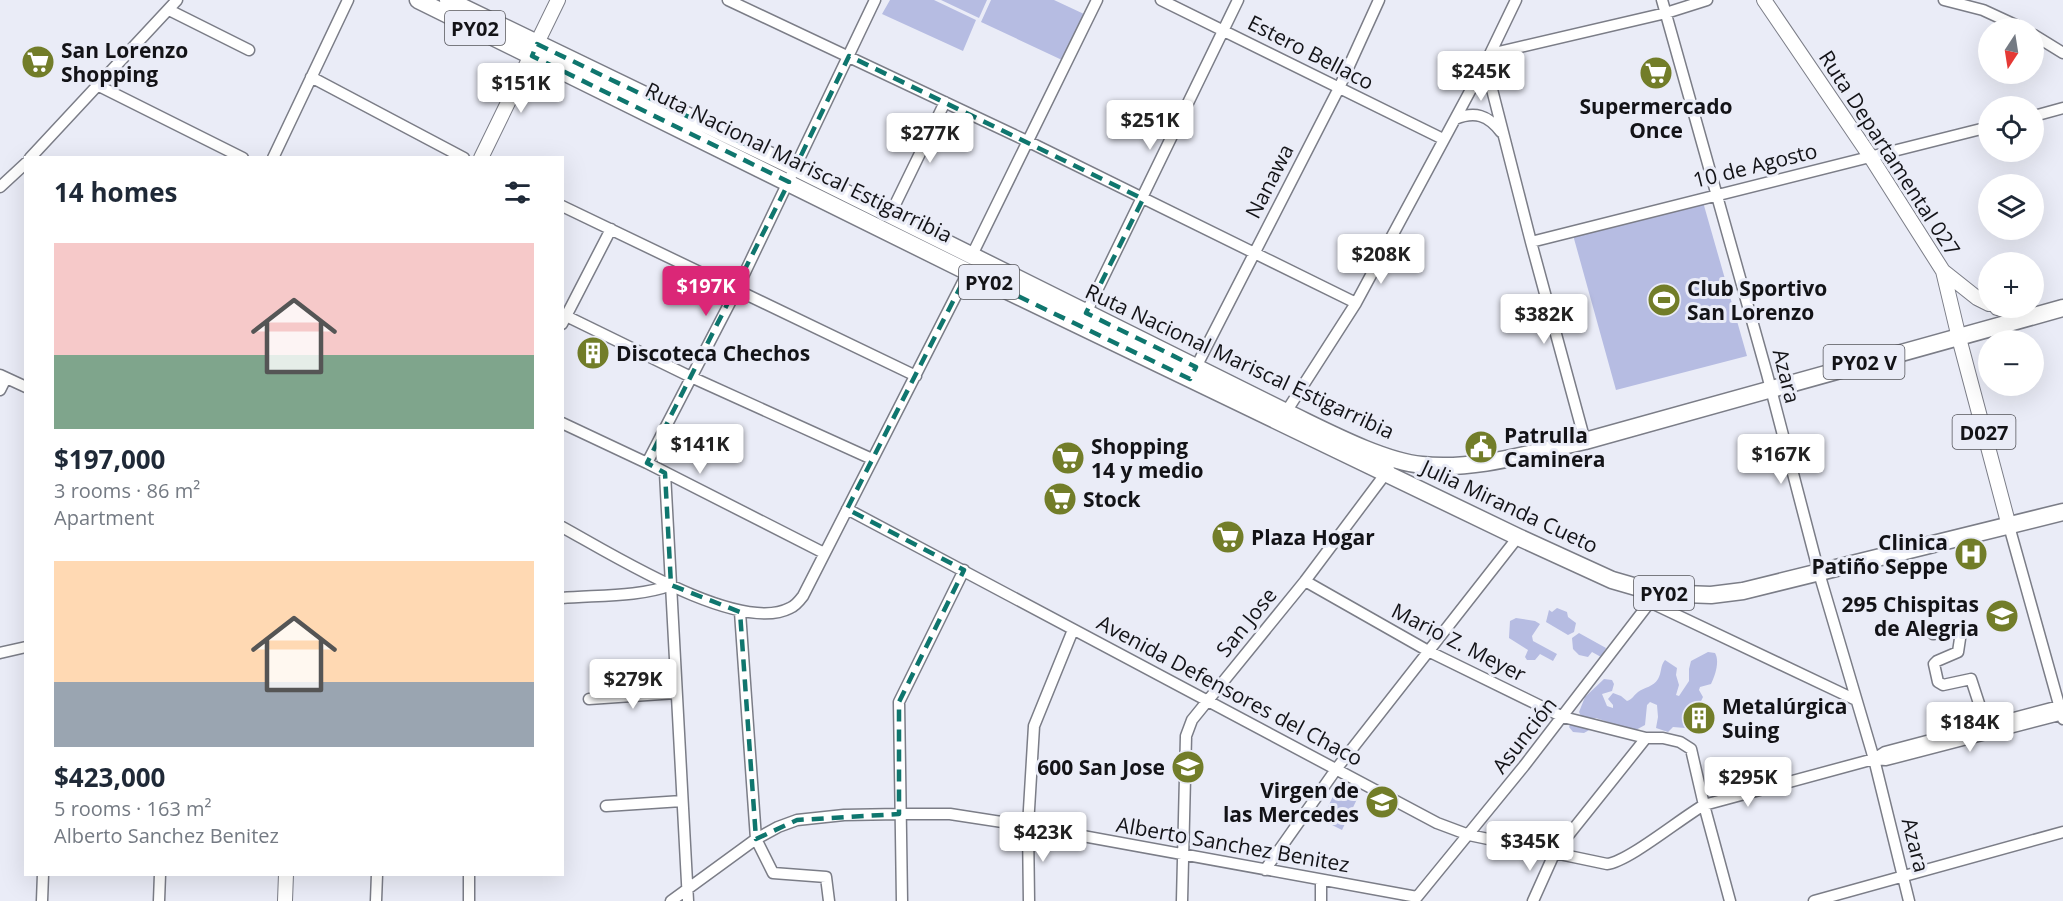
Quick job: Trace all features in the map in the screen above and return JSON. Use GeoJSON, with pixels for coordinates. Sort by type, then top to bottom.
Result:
{"type":"FeatureCollection","features":[{"type":"Feature","properties":{"kind":"highway","name":"Ruta Nacional Mariscal Estigarribia"},"geometry":{"type":"LineString","coordinates":[[418,0],[535,50],[1193,373],[1390,465],[1464,465],[1509,458],[1585,441],[2028,318]]}},
{"type":"Feature","properties":{"kind":"highway","name":"Ruta Nacional Mariscal Estigarribia"},"geometry":{"type":"LineString","coordinates":[[448,0],[535,50]]}},
{"type":"Feature","properties":{"kind":"highway","name":"Ruta Nacional Mariscal Estigarribia"},"geometry":{"type":"LineString","coordinates":[[792,175],[890,215],[970,264],[1086,313],[1193,373],[1286,412],[1341,438],[1390,465]]}},
{"type":"Feature","properties":{"kind":"highway","name":"Ruta Nacional Mariscal Estigarribia"},"geometry":{"type":"LineString","coordinates":[[2044,313],[2063,308]]}},
{"type":"Feature","properties":{"kind":"highway","name":"Julia Miranda Cueto"},"geometry":{"type":"LineString","coordinates":[[1390,465],[1427,491],[1518,537],[1653,597],[1711,595],[1743,591],[2063,512]]}},
{"type":"Feature","properties":{"kind":"highway"},"geometry":{"type":"LineString","coordinates":[[1427,491],[1430,465]]}},
{"type":"Feature","properties":{"kind":"main road"},"geometry":{"type":"LineString","coordinates":[[482,156],[558,0]]}},
{"type":"Feature","properties":{"kind":"main road","name":"Ruta Departamental 027"},"geometry":{"type":"LineString","coordinates":[[1764,0],[1870,156],[1943,271],[1959,338]]}},
{"type":"Feature","properties":{"kind":"main road"},"geometry":{"type":"LineString","coordinates":[[1943,271],[1978,298]]}},
{"type":"Feature","properties":{"kind":"main road","name":"D027"},"geometry":{"type":"LineString","coordinates":[[1959,338],[2009,526]]}},
{"type":"Feature","properties":{"kind":"main road"},"geometry":{"type":"LineString","coordinates":[[285,901],[286,876]]}},
{"type":"Feature","properties":{"kind":"street"},"geometry":{"type":"LineString","coordinates":[[32,156],[177,0]]}},
{"type":"Feature","properties":{"kind":"street"},"geometry":{"type":"LineString","coordinates":[[274,156],[348,0]]}},
{"type":"Feature","properties":{"kind":"street"},"geometry":{"type":"LineString","coordinates":[[728,0],[1029,142],[1356,303]]}},
{"type":"Feature","properties":{"kind":"street"},"geometry":{"type":"LineString","coordinates":[[647,463],[737,289],[875,0]]}},
{"type":"Feature","properties":{"kind":"street"},"geometry":{"type":"LineString","coordinates":[[564,528],[671,585],[711,603],[740,612],[776,613],[791,608],[803,596],[916,375],[1097,0]]}},
{"type":"Feature","properties":{"kind":"street","name":"Estero Bellaco"},"geometry":{"type":"LineString","coordinates":[[1161,0],[1443,139]]}},
{"type":"Feature","properties":{"kind":"street"},"geometry":{"type":"LineString","coordinates":[[1086,313],[1238,0]]}},
{"type":"Feature","properties":{"kind":"street","name":"Nanawa"},"geometry":{"type":"LineString","coordinates":[[1193,373],[1339,88],[1379,0]]}},
{"type":"Feature","properties":{"kind":"street"},"geometry":{"type":"LineString","coordinates":[[1286,412],[1356,303],[1516,0]]}},
{"type":"Feature","properties":{"kind":"street","name":"Azara"},"geometry":{"type":"LineString","coordinates":[[1662,0],[1718,195],[1820,573],[1874,759],[1909,901]]}},
{"type":"Feature","properties":{"kind":"street"},"geometry":{"type":"LineString","coordinates":[[1487,58],[1665,13],[1707,0]]}},
{"type":"Feature","properties":{"kind":"street"},"geometry":{"type":"LineString","coordinates":[[1944,0],[1983,10],[2000,18]]}},
{"type":"Feature","properties":{"kind":"street"},"geometry":{"type":"LineString","coordinates":[[169,10],[249,50]]}},
{"type":"Feature","properties":{"kind":"street"},"geometry":{"type":"LineString","coordinates":[[2044,41],[2063,53]]}},
{"type":"Feature","properties":{"kind":"street"},"geometry":{"type":"LineString","coordinates":[[1487,58],[1503,135],[1585,441]]}},
{"type":"Feature","properties":{"kind":"street"},"geometry":{"type":"LineString","coordinates":[[310,77],[460,156]]}},
{"type":"Feature","properties":{"kind":"street"},"geometry":{"type":"LineString","coordinates":[[99,86],[239,156]]}},
{"type":"Feature","properties":{"kind":"street"},"geometry":{"type":"LineString","coordinates":[[890,215],[945,102]]}},
{"type":"Feature","properties":{"kind":"street"},"geometry":{"type":"LineString","coordinates":[[2044,113],[2063,108]]}},
{"type":"Feature","properties":{"kind":"street"},"geometry":{"type":"LineString","coordinates":[[1455,119],[1474,113],[1490,119],[1503,135]]}},
{"type":"Feature","properties":{"kind":"street","name":"10 de Agosto"},"geometry":{"type":"LineString","coordinates":[[1531,242],[1978,130]]}},
{"type":"Feature","properties":{"kind":"street"},"geometry":{"type":"LineString","coordinates":[[1,185],[24,165]]}},
{"type":"Feature","properties":{"kind":"street"},"geometry":{"type":"LineString","coordinates":[[564,207],[916,375]]}},
{"type":"Feature","properties":{"kind":"street"},"geometry":{"type":"LineString","coordinates":[[611,229],[564,318],[872,459]]}},
{"type":"Feature","properties":{"kind":"street"},"geometry":{"type":"LineString","coordinates":[[0,390],[3,376],[24,386]]}},
{"type":"Feature","properties":{"kind":"street"},"geometry":{"type":"LineString","coordinates":[[564,424],[647,463],[824,553]]}},
{"type":"Feature","properties":{"kind":"street","name":"San Jose"},"geometry":{"type":"LineString","coordinates":[[1182,901],[1186,736],[1192,720],[1305,581],[1390,465]]}},
{"type":"Feature","properties":{"kind":"street"},"geometry":{"type":"LineString","coordinates":[[665,473],[688,901]]}},
{"type":"Feature","properties":{"kind":"street","name":"Avenida Defensores del Chaco"},"geometry":{"type":"LineString","coordinates":[[846,509],[1437,823],[1469,835],[1607,864],[1616,863],[1704,805],[1874,759],[1885,752],[1986,725],[2062,712]]}},
{"type":"Feature","properties":{"kind":"street"},"geometry":{"type":"LineString","coordinates":[[2009,526],[2062,712]]}},
{"type":"Feature","properties":{"kind":"street"},"geometry":{"type":"LineString","coordinates":[[1265,870],[1337,768],[1518,537]]}},
{"type":"Feature","properties":{"kind":"street"},"geometry":{"type":"LineString","coordinates":[[902,901],[899,702],[964,570]]}},
{"type":"Feature","properties":{"kind":"street","name":"Mario Z. Meyer"},"geometry":{"type":"LineString","coordinates":[[1305,581],[1430,652],[1563,717],[1646,738],[1663,738],[1680,742],[1691,749],[1730,901]]}},
{"type":"Feature","properties":{"kind":"street"},"geometry":{"type":"LineString","coordinates":[[564,598],[659,590],[671,585]]}},
{"type":"Feature","properties":{"kind":"street","name":"Julia Miranda Cueto"},"geometry":{"type":"LineString","coordinates":[[1653,597],[1856,700]]}},
{"type":"Feature","properties":{"kind":"street","name":"Asunción"},"geometry":{"type":"LineString","coordinates":[[1417,899],[1563,717],[1653,597]]}},
{"type":"Feature","properties":{"kind":"street"},"geometry":{"type":"LineString","coordinates":[[740,612],[756,839],[773,873],[826,877],[829,901]]}},
{"type":"Feature","properties":{"kind":"street"},"geometry":{"type":"LineString","coordinates":[[1029,901],[1028,826],[1034,726],[1073,630]]}},
{"type":"Feature","properties":{"kind":"street"},"geometry":{"type":"LineString","coordinates":[[1934,634],[1957,630],[1961,632],[1958,652],[1934,664],[1938,682],[1942,685],[1971,679],[1986,725]]}},
{"type":"Feature","properties":{"kind":"street"},"geometry":{"type":"LineString","coordinates":[[0,653],[24,647]]}},
{"type":"Feature","properties":{"kind":"street"},"geometry":{"type":"LineString","coordinates":[[589,699],[676,693]]}},
{"type":"Feature","properties":{"kind":"street","name":"Avenida Defensores del Chaco"},"geometry":{"type":"LineString","coordinates":[[1874,759],[1886,760],[2062,712]]}},
{"type":"Feature","properties":{"kind":"street"},"geometry":{"type":"LineString","coordinates":[[1533,901],[1555,852],[1646,738]]}},
{"type":"Feature","properties":{"kind":"street"},"geometry":{"type":"LineString","coordinates":[[606,806],[682,801]]}},
{"type":"Feature","properties":{"kind":"street","name":"Alberto Sanchez Benitez"},"geometry":{"type":"LineString","coordinates":[[671,901],[756,839],[797,820],[844,815],[900,814],[950,814],[1028,826],[1417,899]]}},
{"type":"Feature","properties":{"kind":"street"},"geometry":{"type":"LineString","coordinates":[[1814,901],[2063,832]]}},
{"type":"Feature","properties":{"kind":"street"},"geometry":{"type":"LineString","coordinates":[[42,901],[43,876]]}},
{"type":"Feature","properties":{"kind":"street"},"geometry":{"type":"LineString","coordinates":[[159,901],[160,876]]}},
{"type":"Feature","properties":{"kind":"street"},"geometry":{"type":"LineString","coordinates":[[376,901],[377,876]]}},
{"type":"Feature","properties":{"kind":"street"},"geometry":{"type":"LineString","coordinates":[[469,876],[469,901]]}},
{"type":"Feature","properties":{"kind":"street"},"geometry":{"type":"LineString","coordinates":[[1321,880],[1321,901]]}},
{"type":"Feature","properties":{"kind":"highlighted area"},"geometry":{"type":"Polygon","coordinates":[[[537,44],[795,168],[849,56],[1143,199],[1086,313],[1196,367],[1190,379],[968,272],[847,509],[964,570],[899,702],[899,814],[797,820],[756,839],[740,612],[671,585],[665,473],[647,463],[789,182],[532,56],[537,44]]]}},
{"type":"Feature","properties":{"kind":"shaded area"},"geometry":{"type":"Polygon","coordinates":[[[890,0],[934,0],[976,20],[963,51],[882,14],[890,0]]]}},
{"type":"Feature","properties":{"kind":"shaded area"},"geometry":{"type":"Polygon","coordinates":[[[941,0],[987,0],[979,18],[941,0]]]}},
{"type":"Feature","properties":{"kind":"shaded area"},"geometry":{"type":"Polygon","coordinates":[[[991,0],[1054,0],[1084,14],[1062,60],[981,22],[991,0]]]}},
{"type":"Feature","properties":{"kind":"shaded area","name":"Club Sportivo San Lorenzo"},"geometry":{"type":"Polygon","coordinates":[[[1703,202],[1747,356],[1616,390],[1573,235],[1703,202]]]}},
{"type":"Feature","properties":{"kind":"shaded area"},"geometry":{"type":"Polygon","coordinates":[[[1557,608],[1567,612],[1568,617],[1576,623],[1574,632],[1568,635],[1546,622],[1549,610],[1552,612],[1557,608]]]}},
{"type":"Feature","properties":{"kind":"shaded area"},"geometry":{"type":"Polygon","coordinates":[[[1516,618],[1540,624],[1532,636],[1533,641],[1557,654],[1553,661],[1540,654],[1535,660],[1527,660],[1525,657],[1528,650],[1509,638],[1510,621],[1516,618]]]}},
{"type":"Feature","properties":{"kind":"shaded area"},"geometry":{"type":"Polygon","coordinates":[[[1579,633],[1606,648],[1601,657],[1592,652],[1588,657],[1579,655],[1573,649],[1572,638],[1579,633]]]}},
{"type":"Feature","properties":{"kind":"shaded area"},"geometry":{"type":"Polygon","coordinates":[[[1708,652],[1715,653],[1716,656],[1715,673],[1711,684],[1700,687],[1699,690],[1703,697],[1689,726],[1673,727],[1668,732],[1656,728],[1657,705],[1650,702],[1647,705],[1645,725],[1634,731],[1596,718],[1587,720],[1591,729],[1584,733],[1573,732],[1569,727],[1571,723],[1582,718],[1579,712],[1585,697],[1604,679],[1612,680],[1614,684],[1612,691],[1602,694],[1607,706],[1613,708],[1608,699],[1613,693],[1627,701],[1631,699],[1638,692],[1656,682],[1665,660],[1677,668],[1676,675],[1679,685],[1676,695],[1679,696],[1689,681],[1691,661],[1708,652]]]}},
{"type":"Feature","properties":{"kind":"shaded area"},"geometry":{"type":"Polygon","coordinates":[[[1339,783],[1360,793],[1342,830],[1322,820],[1339,783]]]}},
{"type":"Feature","properties":{"kind":"place","name":"San Lorenzo Shopping"},"geometry":{"type":"Point","coordinates":[38,62]}},
{"type":"Feature","properties":{"kind":"place","name":"Supermercado Once"},"geometry":{"type":"Point","coordinates":[1656,73]}},
{"type":"Feature","properties":{"kind":"place","name":"Club Sportivo San Lorenzo"},"geometry":{"type":"Point","coordinates":[1664,300]}},
{"type":"Feature","properties":{"kind":"place","name":"Discoteca Chechos"},"geometry":{"type":"Point","coordinates":[593,353]}},
{"type":"Feature","properties":{"kind":"place","name":"Patrulla Caminera"},"geometry":{"type":"Point","coordinates":[1481,447]}},
{"type":"Feature","properties":{"kind":"place","name":"Shopping 14 y medio"},"geometry":{"type":"Point","coordinates":[1068,458]}},
{"type":"Feature","properties":{"kind":"place","name":"Stock"},"geometry":{"type":"Point","coordinates":[1060,499]}},
{"type":"Feature","properties":{"kind":"place","name":"Plaza Hogar"},"geometry":{"type":"Point","coordinates":[1228,537]}},
{"type":"Feature","properties":{"kind":"place","name":"Clinica Patiño Seppe"},"geometry":{"type":"Point","coordinates":[1971,554]}},
{"type":"Feature","properties":{"kind":"place","name":"295 Chispitas de Alegria"},"geometry":{"type":"Point","coordinates":[2002,616]}},
{"type":"Feature","properties":{"kind":"place","name":"Metalúrgica Suing"},"geometry":{"type":"Point","coordinates":[1699,718]}},
{"type":"Feature","properties":{"kind":"place","name":"600 San Jose"},"geometry":{"type":"Point","coordinates":[1188,767]}},
{"type":"Feature","properties":{"kind":"place","name":"Virgen de las Mercedes"},"geometry":{"type":"Point","coordinates":[1382,802]}}]}
